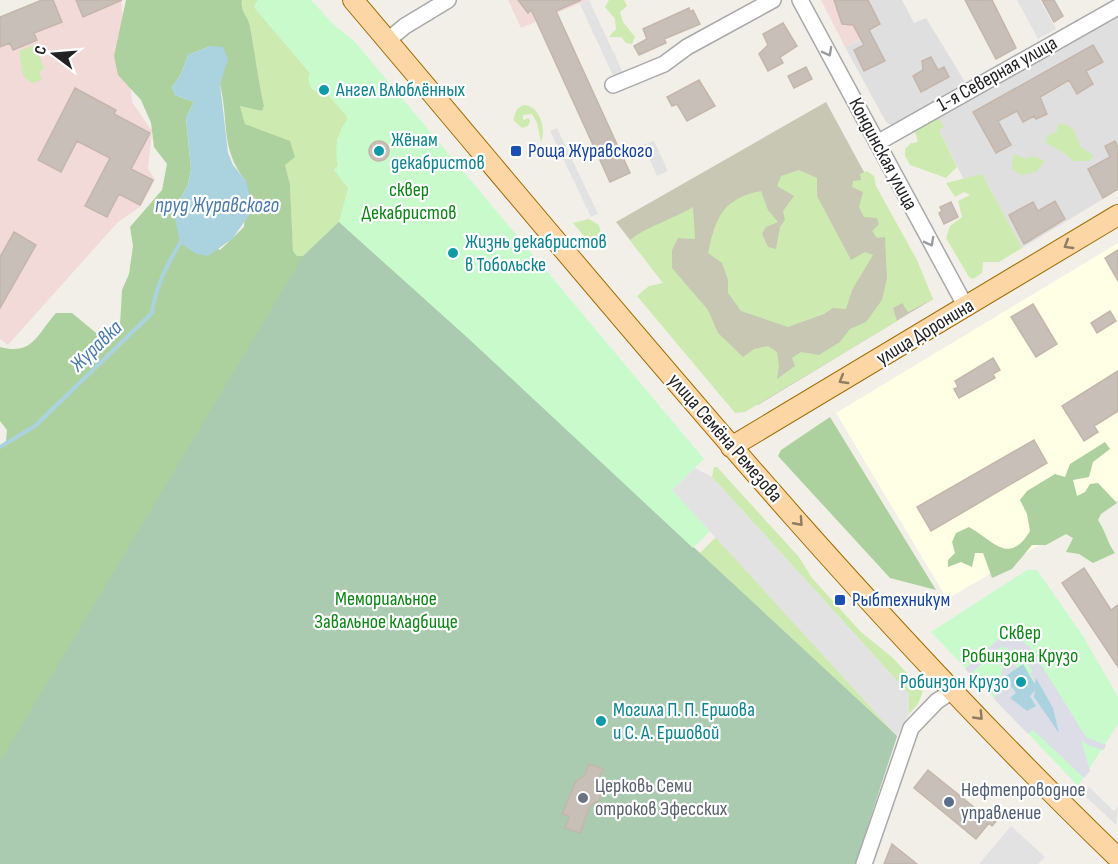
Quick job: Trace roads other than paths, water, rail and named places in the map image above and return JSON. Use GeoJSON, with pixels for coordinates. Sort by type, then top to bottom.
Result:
{"type":"FeatureCollection","features":[{"type":"Feature","properties":{"kind":"main road","name":"улица Семёна Ремезова"},"geometry":{"type":"LineString","coordinates":[[353,0],[731,447],[954,690],[1118,858]]}},
{"type":"Feature","properties":{"kind":"main road","name":"улица Доронина"},"geometry":{"type":"LineString","coordinates":[[731,447],[1118,215]]}},
{"type":"Feature","properties":{"kind":"street"},"geometry":{"type":"LineString","coordinates":[[388,40],[405,26],[448,0]]}},
{"type":"Feature","properties":{"kind":"street"},"geometry":{"type":"LineString","coordinates":[[613,85],[664,63],[687,47],[772,0]]}},
{"type":"Feature","properties":{"kind":"street","name":"Кондинская улица"},"geometry":{"type":"LineString","coordinates":[[800,0],[966,308]]}},
{"type":"Feature","properties":{"kind":"street","name":"1-я Северная улица"},"geometry":{"type":"LineString","coordinates":[[877,143],[1118,7]]}},
{"type":"Feature","properties":{"kind":"street"},"geometry":{"type":"LineString","coordinates":[[864,864],[911,728],[930,707],[954,690]]}},
{"type":"Feature","properties":{"kind":"water","name":"пруд Журавского"},"geometry":{"type":"Polygon","coordinates":[[[211,46],[223,47],[228,59],[220,84],[228,153],[233,165],[246,181],[251,201],[250,214],[232,239],[208,256],[197,254],[180,243],[175,217],[178,203],[188,185],[191,169],[186,118],[194,102],[175,95],[172,87],[181,74],[188,55],[211,46]]]}},
{"type":"Feature","properties":{"kind":"water"},"geometry":{"type":"Polygon","coordinates":[[[1023,664],[1035,684],[1036,678],[1053,708],[1059,733],[1034,697],[1035,690],[1030,696],[1036,706],[1027,711],[1010,698],[1016,693],[1004,677],[1023,664]]]}},
{"type":"Feature","properties":{"kind":"waterway","name":"Журавка"},"geometry":{"type":"LineString","coordinates":[[0,447],[35,426],[152,313],[162,277],[180,243]]}},
{"type":"Feature","properties":{"kind":"place","name":"Ангел Влюблённых"},"geometry":{"type":"Point","coordinates":[324,90]}},
{"type":"Feature","properties":{"kind":"place","name":"Жёнам декабристов"},"geometry":{"type":"Point","coordinates":[379,151]}},
{"type":"Feature","properties":{"kind":"place","name":"Роща Журавского"},"geometry":{"type":"Point","coordinates":[516,151]}},
{"type":"Feature","properties":{"kind":"place","name":"Жизнь декабристов в Тобольске"},"geometry":{"type":"Point","coordinates":[453,253]}},
{"type":"Feature","properties":{"kind":"place","name":"Рыбтехникум"},"geometry":{"type":"Point","coordinates":[840,600]}},
{"type":"Feature","properties":{"kind":"place","name":"Робинзон Крузо"},"geometry":{"type":"Point","coordinates":[1021,682]}},
{"type":"Feature","properties":{"kind":"place","name":"Могила П. П. Ершова и С. А. Ершовой"},"geometry":{"type":"Point","coordinates":[601,721]}},
{"type":"Feature","properties":{"kind":"place","name":"Церковь Семи отроков Эфесских"},"geometry":{"type":"Point","coordinates":[583,798]}},
{"type":"Feature","properties":{"kind":"place","name":"Нефтепроводное управление"},"geometry":{"type":"Point","coordinates":[949,802]}},
{"type":"Feature","properties":{"kind":"park label","name":"сквер Декабристов"},"geometry":{"type":"Point","coordinates":[409,202]}},
{"type":"Feature","properties":{"kind":"park label","name":"Мемориальное Завальное кладбище"},"geometry":{"type":"Point","coordinates":[386,610]}},
{"type":"Feature","properties":{"kind":"park label","name":"Сквер Робинзона Крузо"},"geometry":{"type":"Point","coordinates":[1020,644]}}]}
